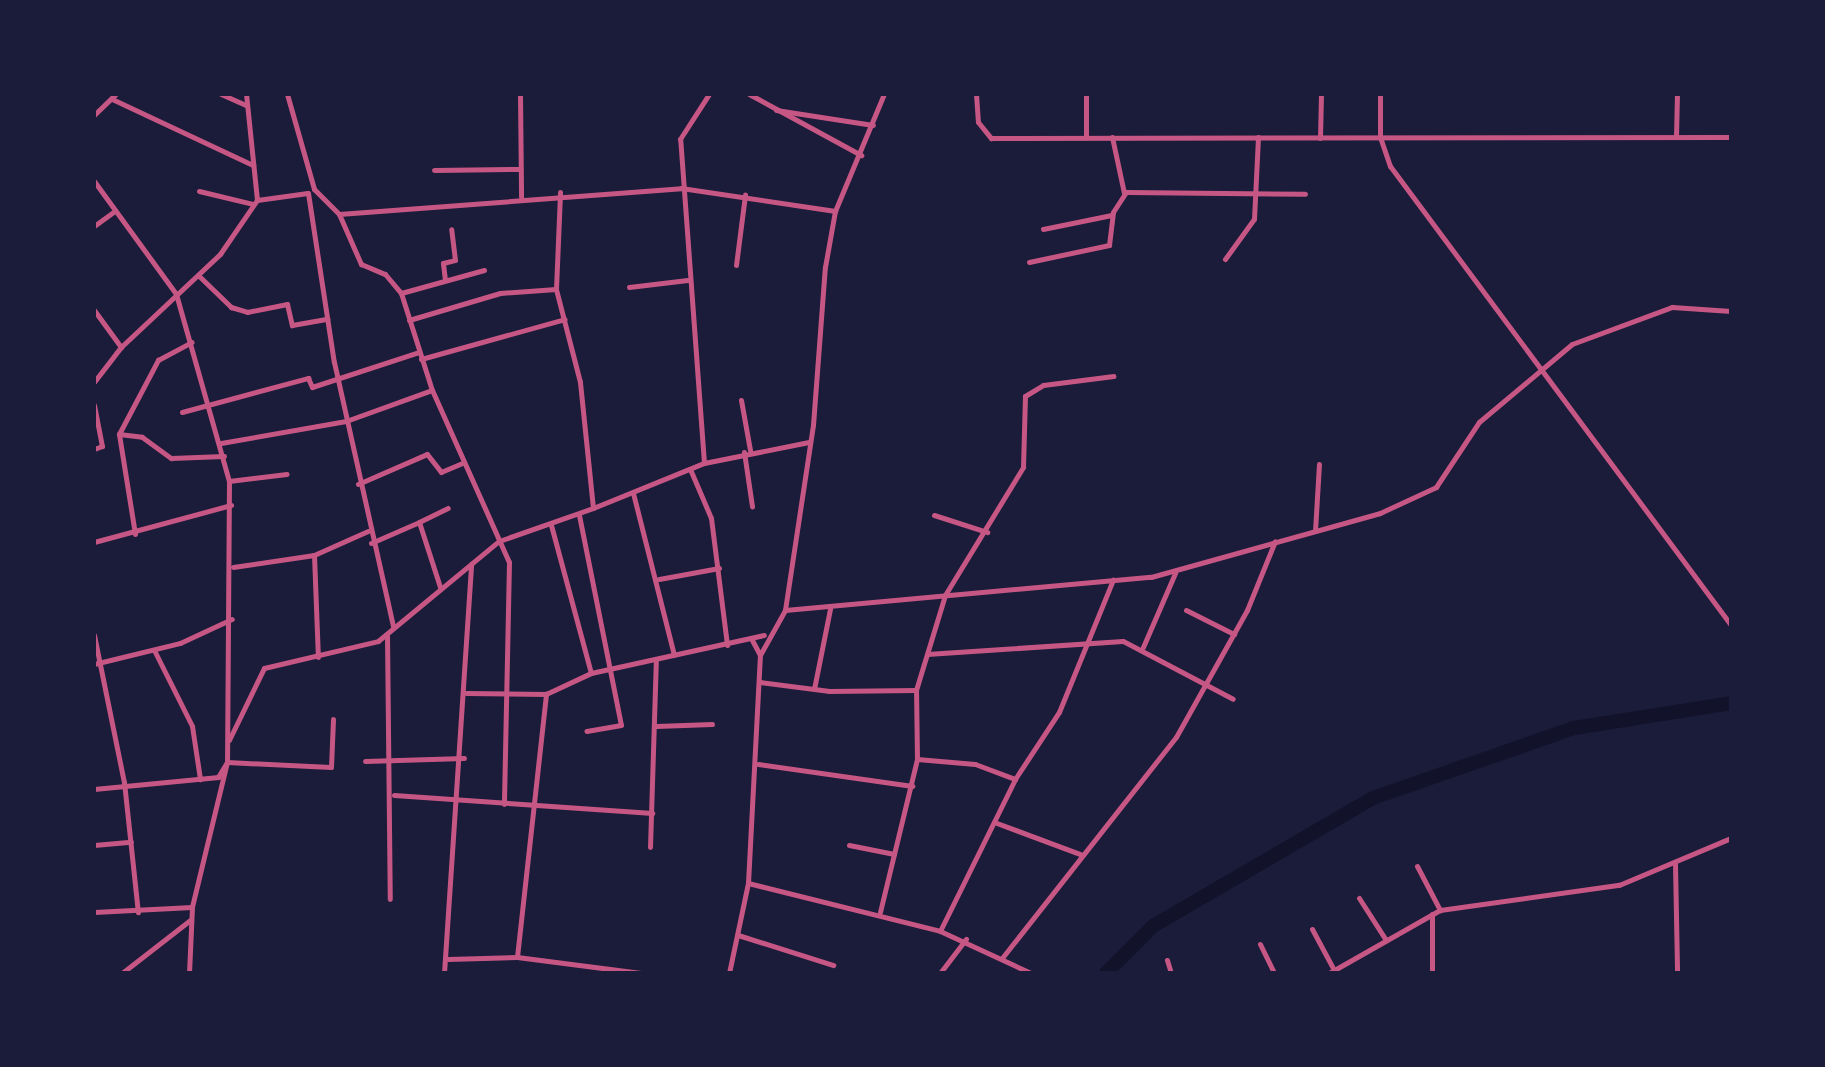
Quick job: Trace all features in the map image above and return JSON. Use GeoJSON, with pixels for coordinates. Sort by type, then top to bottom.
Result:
{"type":"FeatureCollection","features":[{"type":"Feature","properties":{"kind":"street"},"geometry":{"type":"LineString","coordinates":[[221,94],[246,105]]}},
{"type":"Feature","properties":{"kind":"street"},"geometry":{"type":"LineString","coordinates":[[94,382],[121,347],[199,276],[255,202],[246,94]]}},
{"type":"Feature","properties":{"kind":"street"},"geometry":{"type":"LineString","coordinates":[[287,94],[311,191],[327,319],[358,484],[393,626]]}},
{"type":"Feature","properties":{"kind":"street"},"geometry":{"type":"LineString","coordinates":[[520,94],[521,197]]}},
{"type":"Feature","properties":{"kind":"street"},"geometry":{"type":"LineString","coordinates":[[704,463],[681,188],[680,139],[709,94]]}},
{"type":"Feature","properties":{"kind":"street"},"geometry":{"type":"LineString","coordinates":[[749,94],[773,110],[861,155]]}},
{"type":"Feature","properties":{"kind":"street"},"geometry":{"type":"LineString","coordinates":[[729,973],[748,883],[758,764],[760,655],[765,635],[785,610],[810,442],[835,211],[884,94]]}},
{"type":"Feature","properties":{"kind":"street"},"geometry":{"type":"LineString","coordinates":[[976,94],[978,122],[991,138],[1731,137]]}},
{"type":"Feature","properties":{"kind":"street"},"geometry":{"type":"LineString","coordinates":[[1086,94],[1086,137]]}},
{"type":"Feature","properties":{"kind":"street"},"geometry":{"type":"LineString","coordinates":[[1320,138],[1321,94]]}},
{"type":"Feature","properties":{"kind":"street"},"geometry":{"type":"LineString","coordinates":[[1380,94],[1380,137],[1390,166],[1537,368],[1731,625]]}},
{"type":"Feature","properties":{"kind":"street"},"geometry":{"type":"LineString","coordinates":[[1676,137],[1677,94]]}},
{"type":"Feature","properties":{"kind":"street"},"geometry":{"type":"LineString","coordinates":[[94,115],[114,97],[254,165]]}},
{"type":"Feature","properties":{"kind":"street"},"geometry":{"type":"LineString","coordinates":[[773,110],[873,125]]}},
{"type":"Feature","properties":{"kind":"street"},"geometry":{"type":"LineString","coordinates":[[1029,262],[1106,247],[1112,215],[1124,193],[1112,137]]}},
{"type":"Feature","properties":{"kind":"street"},"geometry":{"type":"LineString","coordinates":[[1225,259],[1254,219],[1258,137]]}},
{"type":"Feature","properties":{"kind":"street"},"geometry":{"type":"LineString","coordinates":[[434,170],[519,169]]}},
{"type":"Feature","properties":{"kind":"street"},"geometry":{"type":"LineString","coordinates":[[94,181],[176,294],[211,402],[229,481],[231,505],[233,567],[229,741],[227,762],[192,907],[188,973],[134,973]]}},
{"type":"Feature","properties":{"kind":"street"},"geometry":{"type":"LineString","coordinates":[[339,214],[560,192],[681,188],[745,195],[835,211]]}},
{"type":"Feature","properties":{"kind":"street"},"geometry":{"type":"LineString","coordinates":[[199,191],[255,202],[311,191]]}},
{"type":"Feature","properties":{"kind":"street"},"geometry":{"type":"LineString","coordinates":[[311,191],[339,214],[361,264],[385,274],[401,293],[432,390],[509,562],[511,694],[504,804]]}},
{"type":"Feature","properties":{"kind":"street"},"geometry":{"type":"LineString","coordinates":[[560,192],[556,289],[565,319],[593,508]]}},
{"type":"Feature","properties":{"kind":"street"},"geometry":{"type":"LineString","coordinates":[[1124,193],[1305,194]]}},
{"type":"Feature","properties":{"kind":"street"},"geometry":{"type":"LineString","coordinates":[[736,265],[745,195]]}},
{"type":"Feature","properties":{"kind":"street"},"geometry":{"type":"LineString","coordinates":[[94,226],[115,211]]}},
{"type":"Feature","properties":{"kind":"street"},"geometry":{"type":"LineString","coordinates":[[1043,229],[1112,215]]}},
{"type":"Feature","properties":{"kind":"street"},"geometry":{"type":"LineString","coordinates":[[445,280],[443,263],[455,260],[451,229]]}},
{"type":"Feature","properties":{"kind":"street"},"geometry":{"type":"LineString","coordinates":[[401,293],[484,270]]}},
{"type":"Feature","properties":{"kind":"street"},"geometry":{"type":"LineString","coordinates":[[199,276],[231,307],[247,312],[287,304],[292,325],[327,319]]}},
{"type":"Feature","properties":{"kind":"street"},"geometry":{"type":"LineString","coordinates":[[629,287],[688,280]]}},
{"type":"Feature","properties":{"kind":"street"},"geometry":{"type":"LineString","coordinates":[[409,320],[500,293],[556,289]]}},
{"type":"Feature","properties":{"kind":"street"},"geometry":{"type":"LineString","coordinates":[[785,610],[830,609],[1176,572],[1315,531],[1436,487],[1479,422],[1537,368],[1617,322],[1672,307],[1731,311]]}},
{"type":"Feature","properties":{"kind":"street"},"geometry":{"type":"LineString","coordinates":[[94,310],[121,347]]}},
{"type":"Feature","properties":{"kind":"street"},"geometry":{"type":"LineString","coordinates":[[182,412],[308,378],[312,387],[565,319]]}},
{"type":"Feature","properties":{"kind":"street"},"geometry":{"type":"LineString","coordinates":[[135,534],[119,434],[158,360],[192,342]]}},
{"type":"Feature","properties":{"kind":"street"},"geometry":{"type":"LineString","coordinates":[[880,912],[917,759],[916,690],[945,595],[987,532],[1023,467],[1027,393],[1113,376]]}},
{"type":"Feature","properties":{"kind":"street"},"geometry":{"type":"LineString","coordinates":[[221,443],[346,421],[432,390]]}},
{"type":"Feature","properties":{"kind":"street"},"geometry":{"type":"LineString","coordinates":[[741,400],[752,506]]}},
{"type":"Feature","properties":{"kind":"street"},"geometry":{"type":"LineString","coordinates":[[94,405],[102,446],[94,449]]}},
{"type":"Feature","properties":{"kind":"street"},"geometry":{"type":"LineString","coordinates":[[119,434],[142,437],[171,458],[224,456]]}},
{"type":"Feature","properties":{"kind":"street"},"geometry":{"type":"LineString","coordinates":[[229,741],[264,668],[318,657],[387,633],[499,541],[579,515],[704,463],[747,451],[810,442]]}},
{"type":"Feature","properties":{"kind":"street"},"geometry":{"type":"LineString","coordinates":[[358,484],[427,454],[441,472],[464,462]]}},
{"type":"Feature","properties":{"kind":"street"},"geometry":{"type":"LineString","coordinates":[[1315,531],[1319,464]]}},
{"type":"Feature","properties":{"kind":"street"},"geometry":{"type":"LineString","coordinates":[[690,469],[711,518],[727,645]]}},
{"type":"Feature","properties":{"kind":"street"},"geometry":{"type":"LineString","coordinates":[[229,481],[287,474]]}},
{"type":"Feature","properties":{"kind":"street"},"geometry":{"type":"LineString","coordinates":[[633,493],[659,579],[674,655]]}},
{"type":"Feature","properties":{"kind":"street"},"geometry":{"type":"LineString","coordinates":[[94,542],[135,534],[231,505]]}},
{"type":"Feature","properties":{"kind":"street"},"geometry":{"type":"LineString","coordinates":[[371,543],[448,508]]}},
{"type":"Feature","properties":{"kind":"street"},"geometry":{"type":"LineString","coordinates":[[579,515],[620,728],[587,731]]}},
{"type":"Feature","properties":{"kind":"street"},"geometry":{"type":"LineString","coordinates":[[934,515],[987,532]]}},
{"type":"Feature","properties":{"kind":"street"},"geometry":{"type":"LineString","coordinates":[[419,522],[440,587]]}},
{"type":"Feature","properties":{"kind":"street"},"geometry":{"type":"LineString","coordinates":[[551,525],[591,673]]}},
{"type":"Feature","properties":{"kind":"street"},"geometry":{"type":"LineString","coordinates":[[233,567],[314,555],[368,531]]}},
{"type":"Feature","properties":{"kind":"street"},"geometry":{"type":"LineString","coordinates":[[1002,958],[1080,854],[1176,737],[1204,682],[1234,634],[1275,541]]}},
{"type":"Feature","properties":{"kind":"street"},"geometry":{"type":"LineString","coordinates":[[314,555],[318,657]]}},
{"type":"Feature","properties":{"kind":"street"},"geometry":{"type":"LineString","coordinates":[[444,973],[464,758],[471,564]]}},
{"type":"Feature","properties":{"kind":"street"},"geometry":{"type":"LineString","coordinates":[[659,579],[719,568]]}},
{"type":"Feature","properties":{"kind":"street"},"geometry":{"type":"LineString","coordinates":[[1143,647],[1176,572]]}},
{"type":"Feature","properties":{"kind":"street"},"geometry":{"type":"LineString","coordinates":[[940,931],[1015,779],[1059,712],[1113,580]]}},
{"type":"Feature","properties":{"kind":"street"},"geometry":{"type":"LineString","coordinates":[[814,689],[830,609]]}},
{"type":"Feature","properties":{"kind":"street"},"geometry":{"type":"LineString","coordinates":[[1186,610],[1234,634]]}},
{"type":"Feature","properties":{"kind":"street"},"geometry":{"type":"LineString","coordinates":[[94,664],[154,650],[232,619]]}},
{"type":"Feature","properties":{"kind":"street"},"geometry":{"type":"LineString","coordinates":[[387,633],[394,795],[390,899]]}},
{"type":"Feature","properties":{"kind":"street"},"geometry":{"type":"LineString","coordinates":[[94,635],[124,782],[138,912]]}},
{"type":"Feature","properties":{"kind":"street"},"geometry":{"type":"LineString","coordinates":[[466,693],[546,694],[591,673],[765,635]]}},
{"type":"Feature","properties":{"kind":"street"},"geometry":{"type":"LineString","coordinates":[[927,654],[1089,639],[1143,647],[1233,699]]}},
{"type":"Feature","properties":{"kind":"street"},"geometry":{"type":"LineString","coordinates":[[752,640],[760,655]]}},
{"type":"Feature","properties":{"kind":"street"},"geometry":{"type":"LineString","coordinates":[[154,650],[192,726],[200,779]]}},
{"type":"Feature","properties":{"kind":"street"},"geometry":{"type":"LineString","coordinates":[[650,847],[656,661]]}},
{"type":"Feature","properties":{"kind":"street"},"geometry":{"type":"LineString","coordinates":[[760,682],[814,689],[916,690]]}},
{"type":"Feature","properties":{"kind":"street"},"geometry":{"type":"LineString","coordinates":[[517,957],[546,694]]}},
{"type":"Feature","properties":{"kind":"street"},"geometry":{"type":"LineString","coordinates":[[227,762],[331,767],[333,719]]}},
{"type":"Feature","properties":{"kind":"street"},"geometry":{"type":"LineString","coordinates":[[656,726],[712,724]]}},
{"type":"Feature","properties":{"kind":"street"},"geometry":{"type":"LineString","coordinates":[[365,761],[464,758]]}},
{"type":"Feature","properties":{"kind":"street"},"geometry":{"type":"LineString","coordinates":[[917,759],[975,764],[1015,779]]}},
{"type":"Feature","properties":{"kind":"street"},"geometry":{"type":"LineString","coordinates":[[94,789],[124,782],[218,777],[227,762]]}},
{"type":"Feature","properties":{"kind":"street"},"geometry":{"type":"LineString","coordinates":[[758,764],[912,786]]}},
{"type":"Feature","properties":{"kind":"street"},"geometry":{"type":"LineString","coordinates":[[394,795],[504,804],[534,810],[652,813]]}},
{"type":"Feature","properties":{"kind":"street"},"geometry":{"type":"LineString","coordinates":[[994,822],[1080,854]]}},
{"type":"Feature","properties":{"kind":"street"},"geometry":{"type":"LineString","coordinates":[[1312,929],[1332,971],[1440,910],[1597,890],[1675,864],[1731,838]]}},
{"type":"Feature","properties":{"kind":"street"},"geometry":{"type":"LineString","coordinates":[[94,845],[131,842]]}},
{"type":"Feature","properties":{"kind":"street"},"geometry":{"type":"LineString","coordinates":[[849,845],[894,854]]}},
{"type":"Feature","properties":{"kind":"street"},"geometry":{"type":"LineString","coordinates":[[1675,864],[1677,973]]}},
{"type":"Feature","properties":{"kind":"street"},"geometry":{"type":"LineString","coordinates":[[1417,866],[1440,910]]}},
{"type":"Feature","properties":{"kind":"street"},"geometry":{"type":"LineString","coordinates":[[748,883],[880,912],[966,939],[1031,973]]}},
{"type":"Feature","properties":{"kind":"street"},"geometry":{"type":"LineString","coordinates":[[1359,898],[1386,940]]}},
{"type":"Feature","properties":{"kind":"street"},"geometry":{"type":"LineString","coordinates":[[94,912],[192,907]]}},
{"type":"Feature","properties":{"kind":"street"},"geometry":{"type":"LineString","coordinates":[[1432,914],[1432,973]]}},
{"type":"Feature","properties":{"kind":"street"},"geometry":{"type":"LineString","coordinates":[[122,973],[190,920]]}},
{"type":"Feature","properties":{"kind":"street"},"geometry":{"type":"LineString","coordinates":[[738,935],[833,965]]}},
{"type":"Feature","properties":{"kind":"street"},"geometry":{"type":"LineString","coordinates":[[944,971],[966,939]]}},
{"type":"Feature","properties":{"kind":"street"},"geometry":{"type":"LineString","coordinates":[[1260,944],[1274,973]]}},
{"type":"Feature","properties":{"kind":"street"},"geometry":{"type":"LineString","coordinates":[[447,959],[517,957],[641,973]]}},
{"type":"Feature","properties":{"kind":"street"},"geometry":{"type":"LineString","coordinates":[[1167,960],[1171,973]]}},
{"type":"Feature","properties":{"kind":"waterway"},"geometry":{"type":"LineString","coordinates":[[1106,973],[1153,926],[1373,798],[1574,728],[1731,703]]}}]}
